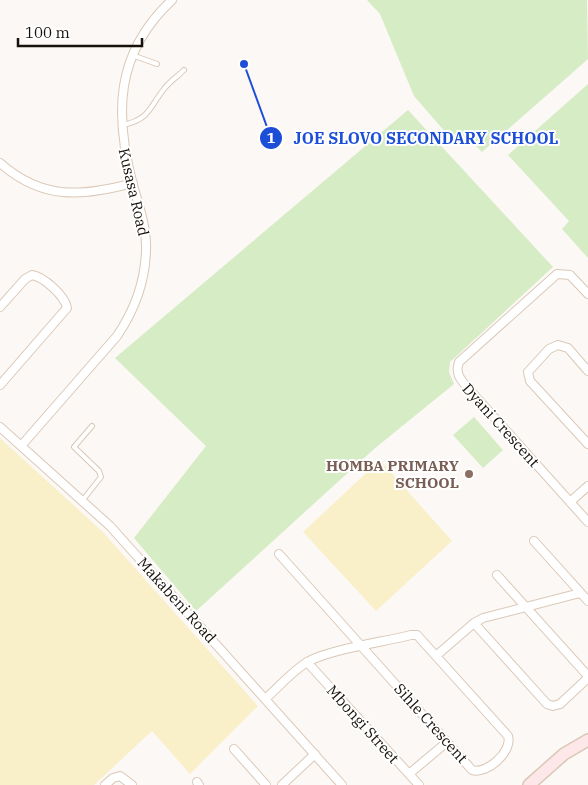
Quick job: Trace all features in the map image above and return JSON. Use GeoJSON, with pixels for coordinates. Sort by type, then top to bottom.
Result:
{"type":"FeatureCollection","features":[{"type":"Feature","properties":{"kind":"street","name":"Kusasa Road"},"geometry":{"type":"LineString","coordinates":[[21,446],[117,336],[135,303],[144,269],[146,250],[142,216],[121,125],[121,99],[124,79],[132,55],[149,26],[170,1]]}},
{"type":"Feature","properties":{"kind":"street"},"geometry":{"type":"LineString","coordinates":[[0,163],[31,184],[61,193],[91,193],[133,183]]}},
{"type":"Feature","properties":{"kind":"street","name":"Dyani Crescent"},"geometry":{"type":"LineString","coordinates":[[588,294],[570,275],[557,274],[459,362],[457,370],[459,377],[467,387],[588,522]]}},
{"type":"Feature","properties":{"kind":"street"},"geometry":{"type":"LineString","coordinates":[[0,307],[25,279],[32,275],[40,278],[62,298],[67,308],[0,385]]}},
{"type":"Feature","properties":{"kind":"street"},"geometry":{"type":"LineString","coordinates":[[587,441],[530,382],[528,372],[549,349],[558,345],[568,348],[588,371]]}},
{"type":"Feature","properties":{"kind":"street","name":"Makabeni Road"},"geometry":{"type":"LineString","coordinates":[[0,427],[82,501],[137,555],[342,785]]}},
{"type":"Feature","properties":{"kind":"street"},"geometry":{"type":"LineString","coordinates":[[570,502],[588,486]]}},
{"type":"Feature","properties":{"kind":"street"},"geometry":{"type":"LineString","coordinates":[[534,541],[588,601]]}},
{"type":"Feature","properties":{"kind":"street","name":"Sihle Crescent"},"geometry":{"type":"LineString","coordinates":[[279,554],[472,770],[479,771],[485,769],[507,750],[510,740],[437,655]]}},
{"type":"Feature","properties":{"kind":"street"},"geometry":{"type":"LineString","coordinates":[[474,623],[547,704],[553,706],[560,704],[588,677],[497,575]]}},
{"type":"Feature","properties":{"kind":"street"},"geometry":{"type":"LineString","coordinates":[[265,699],[308,662],[362,647],[417,635],[437,655],[474,623],[493,615],[580,593]]}},
{"type":"Feature","properties":{"kind":"street","name":"Mbongi Street"},"geometry":{"type":"LineString","coordinates":[[308,662],[419,785]]}},
{"type":"Feature","properties":{"kind":"street"},"geometry":{"type":"LineString","coordinates":[[529,785],[564,754],[588,740]]}},
{"type":"Feature","properties":{"kind":"street"},"geometry":{"type":"LineString","coordinates":[[409,774],[447,742]]}},
{"type":"Feature","properties":{"kind":"street"},"geometry":{"type":"LineString","coordinates":[[234,749],[266,785]]}},
{"type":"Feature","properties":{"kind":"street"},"geometry":{"type":"LineString","coordinates":[[282,785],[314,754]]}},
{"type":"Feature","properties":{"kind":"street"},"geometry":{"type":"LineString","coordinates":[[105,785],[113,778],[120,776],[132,785]]}},
{"type":"Feature","properties":{"kind":"lane"},"geometry":{"type":"LineString","coordinates":[[132,55],[157,64]]}},
{"type":"Feature","properties":{"kind":"lane"},"geometry":{"type":"LineString","coordinates":[[121,125],[137,122],[146,116],[165,88],[184,70]]}},
{"type":"Feature","properties":{"kind":"lane"},"geometry":{"type":"LineString","coordinates":[[82,501],[101,477],[99,471],[74,447],[92,426]]}},
{"type":"Feature","properties":{"kind":"green space"},"geometry":{"type":"Polygon","coordinates":[[[367,0],[587,0],[588,59],[482,152],[475,145],[453,141],[414,96],[380,14],[367,0]]]}},
{"type":"Feature","properties":{"kind":"green space"},"geometry":{"type":"Polygon","coordinates":[[[588,84],[588,258],[562,229],[569,221],[508,155],[588,84]]]}},
{"type":"Feature","properties":{"kind":"green space"},"geometry":{"type":"Polygon","coordinates":[[[408,110],[553,267],[450,362],[449,372],[454,384],[374,449],[196,611],[134,538],[206,446],[115,358],[408,110]]]}},
{"type":"Feature","properties":{"kind":"green space"},"geometry":{"type":"Polygon","coordinates":[[[474,417],[503,450],[483,468],[453,435],[474,417]]]}},
{"type":"Feature","properties":{"kind":"sand"},"geometry":{"type":"Polygon","coordinates":[[[0,438],[102,531],[258,706],[190,774],[152,731],[94,785],[0,785],[0,438]]]}},
{"type":"Feature","properties":{"kind":"sand"},"geometry":{"type":"Polygon","coordinates":[[[380,460],[452,541],[376,611],[303,532],[380,460]]]}},
{"type":"Feature","properties":{"kind":"place","name":"JOE SLOVO SECONDARY SCHOOL"},"geometry":{"type":"Point","coordinates":[244,64]}},
{"type":"Feature","properties":{"kind":"place","name":"HOMBA PRIMARY SCHOOL"},"geometry":{"type":"Point","coordinates":[469,474]}}]}
